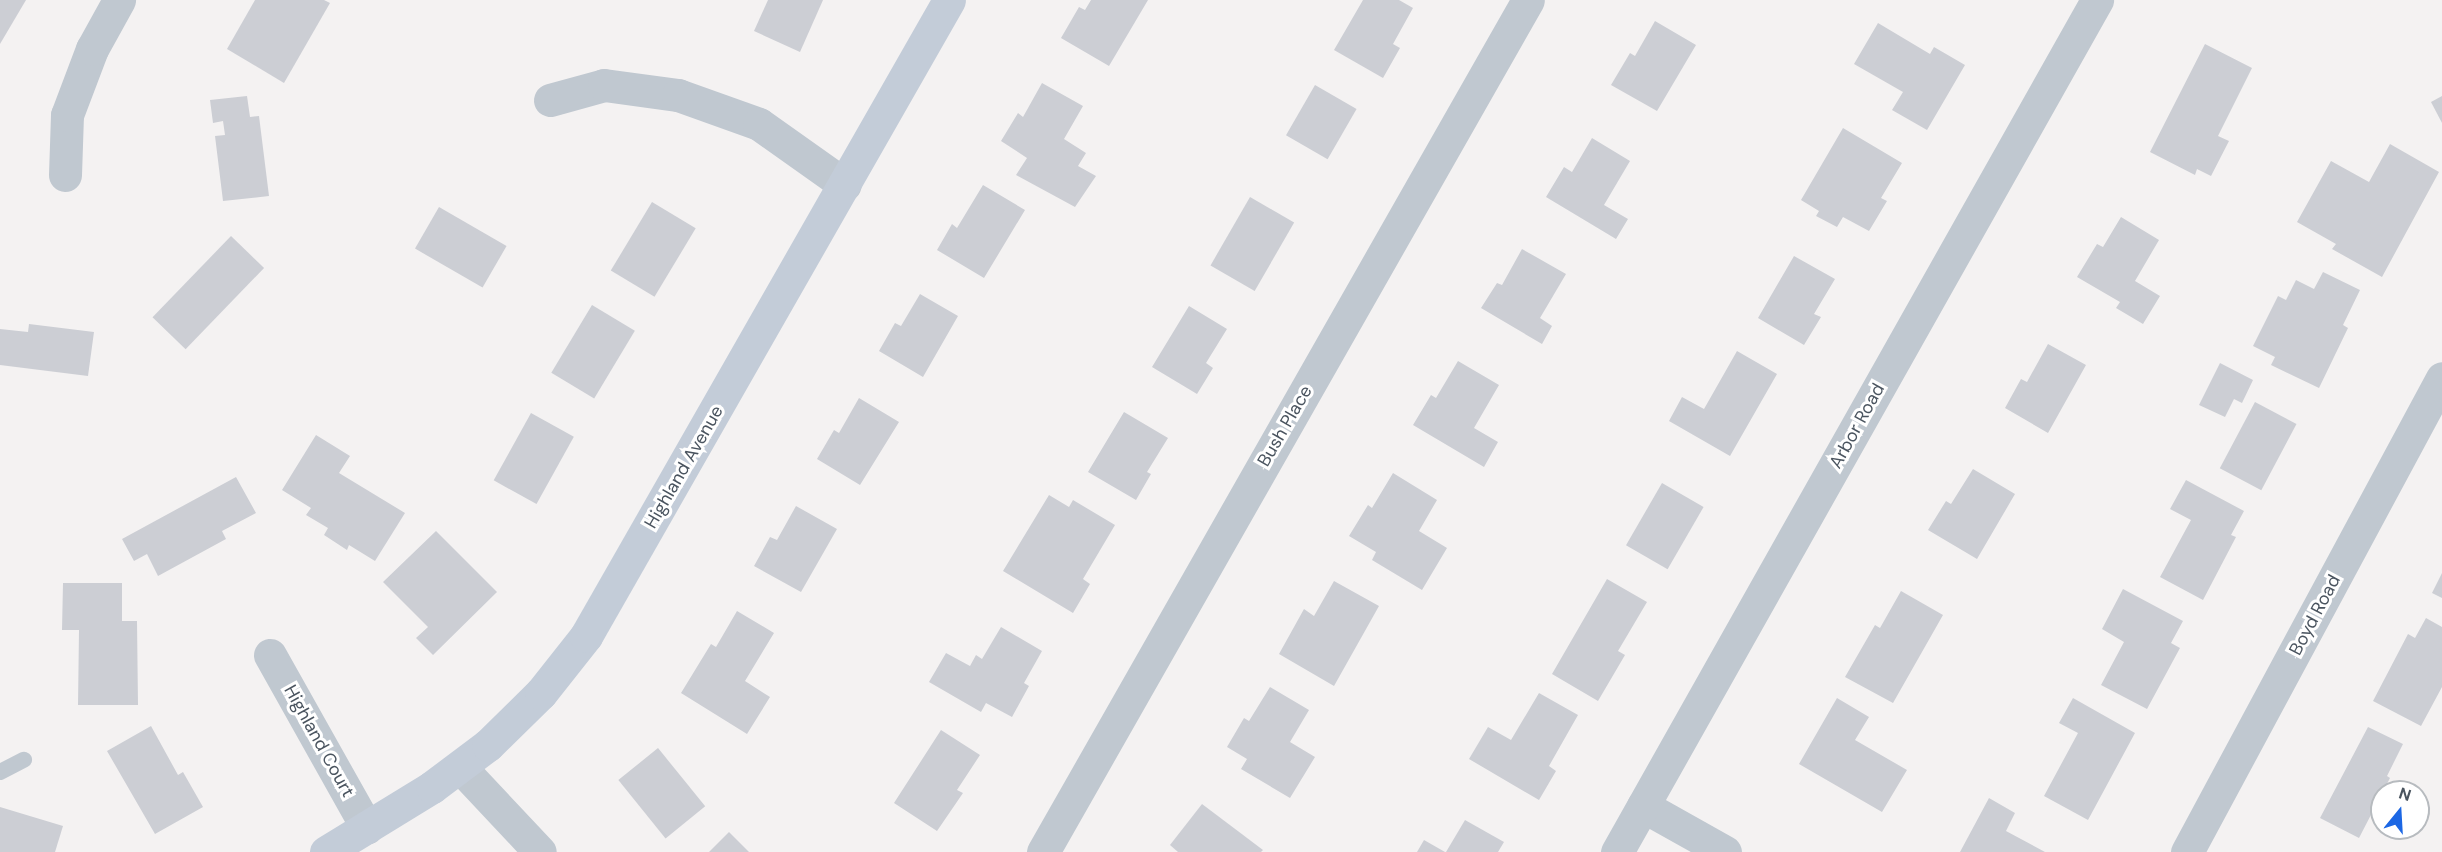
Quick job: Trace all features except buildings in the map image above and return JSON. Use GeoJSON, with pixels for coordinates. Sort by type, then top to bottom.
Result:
{"type":"FeatureCollection","features":[{"type":"Feature","properties":{"kind":"street"},"geometry":{"type":"LineString","coordinates":[[64,175],[67,115],[92,49],[119,0]]}},
{"type":"Feature","properties":{"kind":"street","name":"Highland Avenue"},"geometry":{"type":"LineString","coordinates":[[326,852],[460,768],[516,720],[564,666],[586,636],[950,0]]}},
{"type":"Feature","properties":{"kind":"street","name":"Bush Place"},"geometry":{"type":"LineString","coordinates":[[1043,852],[1528,0]]}},
{"type":"Feature","properties":{"kind":"street","name":"Arbor Road"},"geometry":{"type":"LineString","coordinates":[[1617,852],[2085,4]]}},
{"type":"Feature","properties":{"kind":"street"},"geometry":{"type":"LineString","coordinates":[[550,100],[604,85],[678,95],[759,124],[845,185]]}},
{"type":"Feature","properties":{"kind":"street","name":"Boyd Road"},"geometry":{"type":"LineString","coordinates":[[2187,852],[2442,378]]}},
{"type":"Feature","properties":{"kind":"street","name":"Highland Court"},"geometry":{"type":"LineString","coordinates":[[270,656],[367,828]]}},
{"type":"Feature","properties":{"kind":"street"},"geometry":{"type":"LineString","coordinates":[[460,768],[540,852]]}},
{"type":"Feature","properties":{"kind":"street"},"geometry":{"type":"LineString","coordinates":[[1643,806],[1725,852]]}},
{"type":"Feature","properties":{"kind":"lane"},"geometry":{"type":"LineString","coordinates":[[0,772],[24,760]]}}]}
